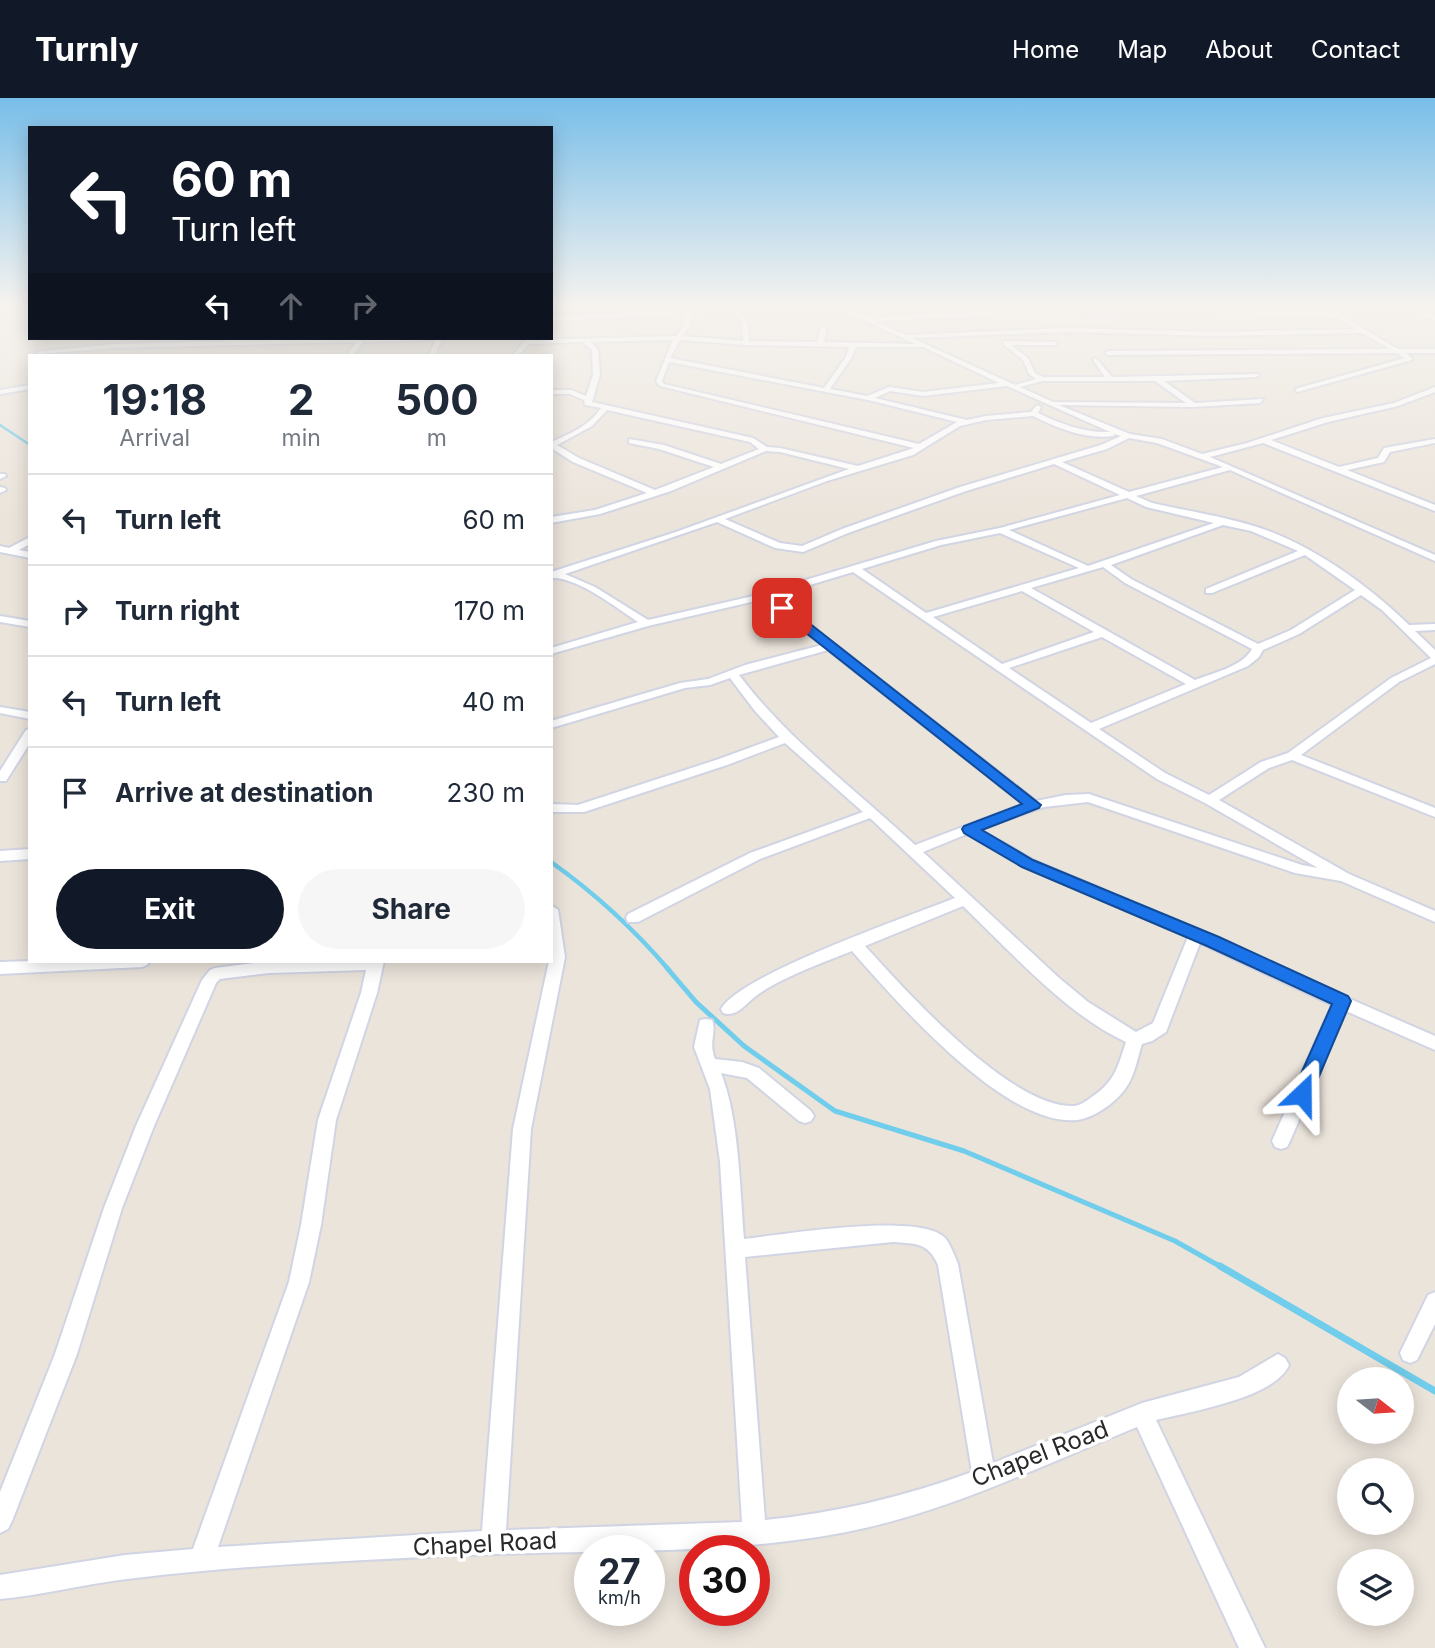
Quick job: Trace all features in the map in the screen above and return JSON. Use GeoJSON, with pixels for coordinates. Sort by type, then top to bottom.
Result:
{"type":"FeatureCollection","features":[{"type":"Feature","properties":{"kind":"street"},"geometry":{"type":"LineString","coordinates":[[597,376],[587,403],[753,440],[765,449],[856,468]]}},
{"type":"Feature","properties":{"kind":"street"},"geometry":{"type":"LineString","coordinates":[[661,376],[659,381],[666,387],[921,447]]}},
{"type":"Feature","properties":{"kind":"street"},"geometry":{"type":"LineString","coordinates":[[754,376],[868,398],[966,422]]}},
{"type":"Feature","properties":{"kind":"street"},"geometry":{"type":"LineString","coordinates":[[826,390],[836,376]]}},
{"type":"Feature","properties":{"kind":"street"},"geometry":{"type":"LineString","coordinates":[[992,376],[1116,432],[1159,441],[1231,467],[1435,558]]}},
{"type":"Feature","properties":{"kind":"street"},"geometry":{"type":"LineString","coordinates":[[1037,376],[1042,379]]}},
{"type":"Feature","properties":{"kind":"street"},"geometry":{"type":"LineString","coordinates":[[868,398],[894,390],[923,394],[1042,379],[1224,376]]}},
{"type":"Feature","properties":{"kind":"street"},"geometry":{"type":"LineString","coordinates":[[1297,390],[1347,376]]}},
{"type":"Feature","properties":{"kind":"street"},"geometry":{"type":"LineString","coordinates":[[1157,379],[1193,404]]}},
{"type":"Feature","properties":{"kind":"street"},"geometry":{"type":"LineString","coordinates":[[892,381],[894,390]]}},
{"type":"Feature","properties":{"kind":"street"},"geometry":{"type":"LineString","coordinates":[[0,392],[28,387]]}},
{"type":"Feature","properties":{"kind":"street"},"geometry":{"type":"LineString","coordinates":[[1198,456],[1232,450],[1326,420],[1399,404],[1435,389]]}},
{"type":"Feature","properties":{"kind":"street"},"geometry":{"type":"LineString","coordinates":[[553,392],[571,392],[588,399]]}},
{"type":"Feature","properties":{"kind":"street"},"geometry":{"type":"LineString","coordinates":[[1034,414],[1038,406],[1049,403],[1193,404],[1260,401]]}},
{"type":"Feature","properties":{"kind":"street"},"geometry":{"type":"LineString","coordinates":[[1092,404],[1107,428]]}},
{"type":"Feature","properties":{"kind":"street"},"geometry":{"type":"LineString","coordinates":[[553,444],[568,438],[601,416],[605,407]]}},
{"type":"Feature","properties":{"kind":"street"},"geometry":{"type":"LineString","coordinates":[[553,574],[679,534],[856,468],[910,453],[954,426],[966,422],[1034,414],[1090,432],[1107,435],[1116,432]]}},
{"type":"Feature","properties":{"kind":"street"},"geometry":{"type":"LineString","coordinates":[[718,519],[778,546],[803,549],[845,531],[963,489],[1104,447],[1128,436]]}},
{"type":"Feature","properties":{"kind":"street"},"geometry":{"type":"LineString","coordinates":[[1263,440],[1435,508]]}},
{"type":"Feature","properties":{"kind":"street"},"geometry":{"type":"LineString","coordinates":[[632,441],[661,447],[721,467]]}},
{"type":"Feature","properties":{"kind":"street"},"geometry":{"type":"LineString","coordinates":[[1340,469],[1381,460],[1387,450],[1435,441]]}},
{"type":"Feature","properties":{"kind":"street"},"geometry":{"type":"LineString","coordinates":[[553,445],[576,460],[654,493]]}},
{"type":"Feature","properties":{"kind":"street"},"geometry":{"type":"LineString","coordinates":[[553,520],[597,512],[654,493],[765,449]]}},
{"type":"Feature","properties":{"kind":"street"},"geometry":{"type":"LineString","coordinates":[[1056,462],[1149,505],[1254,530],[1306,551],[1386,608],[1435,658],[1395,680],[1292,756],[1265,765],[1210,800]]}},
{"type":"Feature","properties":{"kind":"street"},"geometry":{"type":"LineString","coordinates":[[553,650],[646,623],[680,618],[765,596],[939,543],[1001,530],[1231,467]]}},
{"type":"Feature","properties":{"kind":"street"},"geometry":{"type":"LineString","coordinates":[[926,616],[1104,564],[1220,523]]}},
{"type":"Feature","properties":{"kind":"street"},"geometry":{"type":"LineString","coordinates":[[1001,530],[1086,568]]}},
{"type":"Feature","properties":{"kind":"street"},"geometry":{"type":"LineString","coordinates":[[5,550],[28,541]]}},
{"type":"Feature","properties":{"kind":"street"},"geometry":{"type":"LineString","coordinates":[[5,550],[28,555]]}},
{"type":"Feature","properties":{"kind":"street"},"geometry":{"type":"LineString","coordinates":[[1209,591],[1306,551]]}},
{"type":"Feature","properties":{"kind":"street"},"geometry":{"type":"LineString","coordinates":[[1104,564],[1128,581],[1258,648]]}},
{"type":"Feature","properties":{"kind":"street"},"geometry":{"type":"LineString","coordinates":[[855,569],[1000,668],[1093,727],[1161,776],[1210,800],[1344,877],[1435,917]]}},
{"type":"Feature","properties":{"kind":"street"},"geometry":{"type":"LineString","coordinates":[[553,574],[595,589],[646,623]]}},
{"type":"Feature","properties":{"kind":"street"},"geometry":{"type":"LineString","coordinates":[[1022,587],[1192,683]]}},
{"type":"Feature","properties":{"kind":"street"},"geometry":{"type":"LineString","coordinates":[[1093,727],[1192,683],[1244,664],[1255,655],[1258,648],[1295,632],[1361,591]]}},
{"type":"Feature","properties":{"kind":"street"},"geometry":{"type":"LineString","coordinates":[[765,596],[1033,805]]}},
{"type":"Feature","properties":{"kind":"street"},"geometry":{"type":"LineString","coordinates":[[0,619],[28,624]]}},
{"type":"Feature","properties":{"kind":"street"},"geometry":{"type":"LineString","coordinates":[[1407,628],[1435,627]]}},
{"type":"Feature","properties":{"kind":"street"},"geometry":{"type":"LineString","coordinates":[[1000,668],[1102,633]]}},
{"type":"Feature","properties":{"kind":"street"},"geometry":{"type":"LineString","coordinates":[[553,724],[684,685],[710,682],[749,667],[830,646]]}},
{"type":"Feature","properties":{"kind":"street"},"geometry":{"type":"LineString","coordinates":[[733,674],[759,709],[787,738],[964,900],[1082,1006],[1135,1039],[1160,1027],[1196,935]]}},
{"type":"Feature","properties":{"kind":"street"},"geometry":{"type":"LineString","coordinates":[[0,710],[28,716]]}},
{"type":"Feature","properties":{"kind":"street"},"geometry":{"type":"LineString","coordinates":[[2,778],[28,736]]}},
{"type":"Feature","properties":{"kind":"street"},"geometry":{"type":"LineString","coordinates":[[553,808],[579,809],[787,738]]}},
{"type":"Feature","properties":{"kind":"street"},"geometry":{"type":"LineString","coordinates":[[1292,756],[1434,810]]}},
{"type":"Feature","properties":{"kind":"street"},"geometry":{"type":"LineString","coordinates":[[912,851],[1033,805],[1070,798],[1089,798],[1300,870],[1344,877]]}},
{"type":"Feature","properties":{"kind":"street"},"geometry":{"type":"LineString","coordinates":[[633,918],[755,856],[872,813]]}},
{"type":"Feature","properties":{"kind":"street"},"geometry":{"type":"LineString","coordinates":[[970,829],[1028,863],[1196,935],[1435,1043]]}},
{"type":"Feature","properties":{"kind":"street"},"geometry":{"type":"LineString","coordinates":[[0,856],[28,854]]}},
{"type":"Feature","properties":{"kind":"street"},"geometry":{"type":"LineString","coordinates":[[729,1009],[752,990],[854,944],[964,900]]}},
{"type":"Feature","properties":{"kind":"street"},"geometry":{"type":"LineString","coordinates":[[493,1542],[522,1129],[557,957],[553,926]]}},
{"type":"Feature","properties":{"kind":"street"},"geometry":{"type":"LineString","coordinates":[[854,944],[929,1025],[969,1060],[1014,1092],[1049,1110],[1076,1113],[1091,1106],[1119,1083],[1135,1039]]}},
{"type":"Feature","properties":{"kind":"street"},"geometry":{"type":"LineString","coordinates":[[0,968],[81,963]]}},
{"type":"Feature","properties":{"kind":"street"},"geometry":{"type":"LineString","coordinates":[[0,1521],[66,1354],[113,1208],[145,1126],[211,979],[215,974],[269,967],[355,963]]}},
{"type":"Feature","properties":{"kind":"street"},"geometry":{"type":"LineString","coordinates":[[201,1561],[299,1282],[311,1225],[327,1120],[369,993],[376,963]]}},
{"type":"Feature","properties":{"kind":"street"},"geometry":{"type":"LineString","coordinates":[[1282,1141],[1342,1001]]}},
{"type":"Feature","properties":{"kind":"street"},"geometry":{"type":"LineString","coordinates":[[706,1025],[702,1047],[719,1089],[729,1162],[754,1531]]}},
{"type":"Feature","properties":{"kind":"street"},"geometry":{"type":"LineString","coordinates":[[709,1066],[754,1073],[804,1116]]}},
{"type":"Feature","properties":{"kind":"street"},"geometry":{"type":"LineString","coordinates":[[734,1249],[894,1233],[923,1236],[939,1245],[948,1264],[984,1477]]}},
{"type":"Feature","properties":{"kind":"street"},"geometry":{"type":"LineString","coordinates":[[1410,1353],[1435,1302]]}},
{"type":"Feature","properties":{"kind":"street","name":"Chapel Road"},"geometry":{"type":"LineString","coordinates":[[0,1587],[140,1565],[493,1542],[679,1538],[797,1528],[891,1510],[984,1477],[1142,1414],[1237,1391],[1263,1377],[1278,1365]]}},
{"type":"Feature","properties":{"kind":"street"},"geometry":{"type":"LineString","coordinates":[[1142,1414],[1252,1648]]}},
{"type":"Feature","properties":{"kind":"waterway"},"geometry":{"type":"LineString","coordinates":[[0,425],[28,444]]}},
{"type":"Feature","properties":{"kind":"waterway"},"geometry":{"type":"LineString","coordinates":[[553,864],[613,912],[669,970]]}},
{"type":"Feature","properties":{"kind":"waterway"},"geometry":{"type":"LineString","coordinates":[[667,968],[696,1002],[744,1046],[835,1111],[964,1151],[1175,1241],[1223,1268]]}},
{"type":"Feature","properties":{"kind":"waterway"},"geometry":{"type":"LineString","coordinates":[[1220,1266],[1435,1391]]}},
{"type":"Feature","properties":{"kind":"route"},"geometry":{"type":"LineString","coordinates":[[782,608],[1033,805],[970,829],[989,843],[1028,863],[1213,942],[1342,1001],[1302,1094]]}}]}
